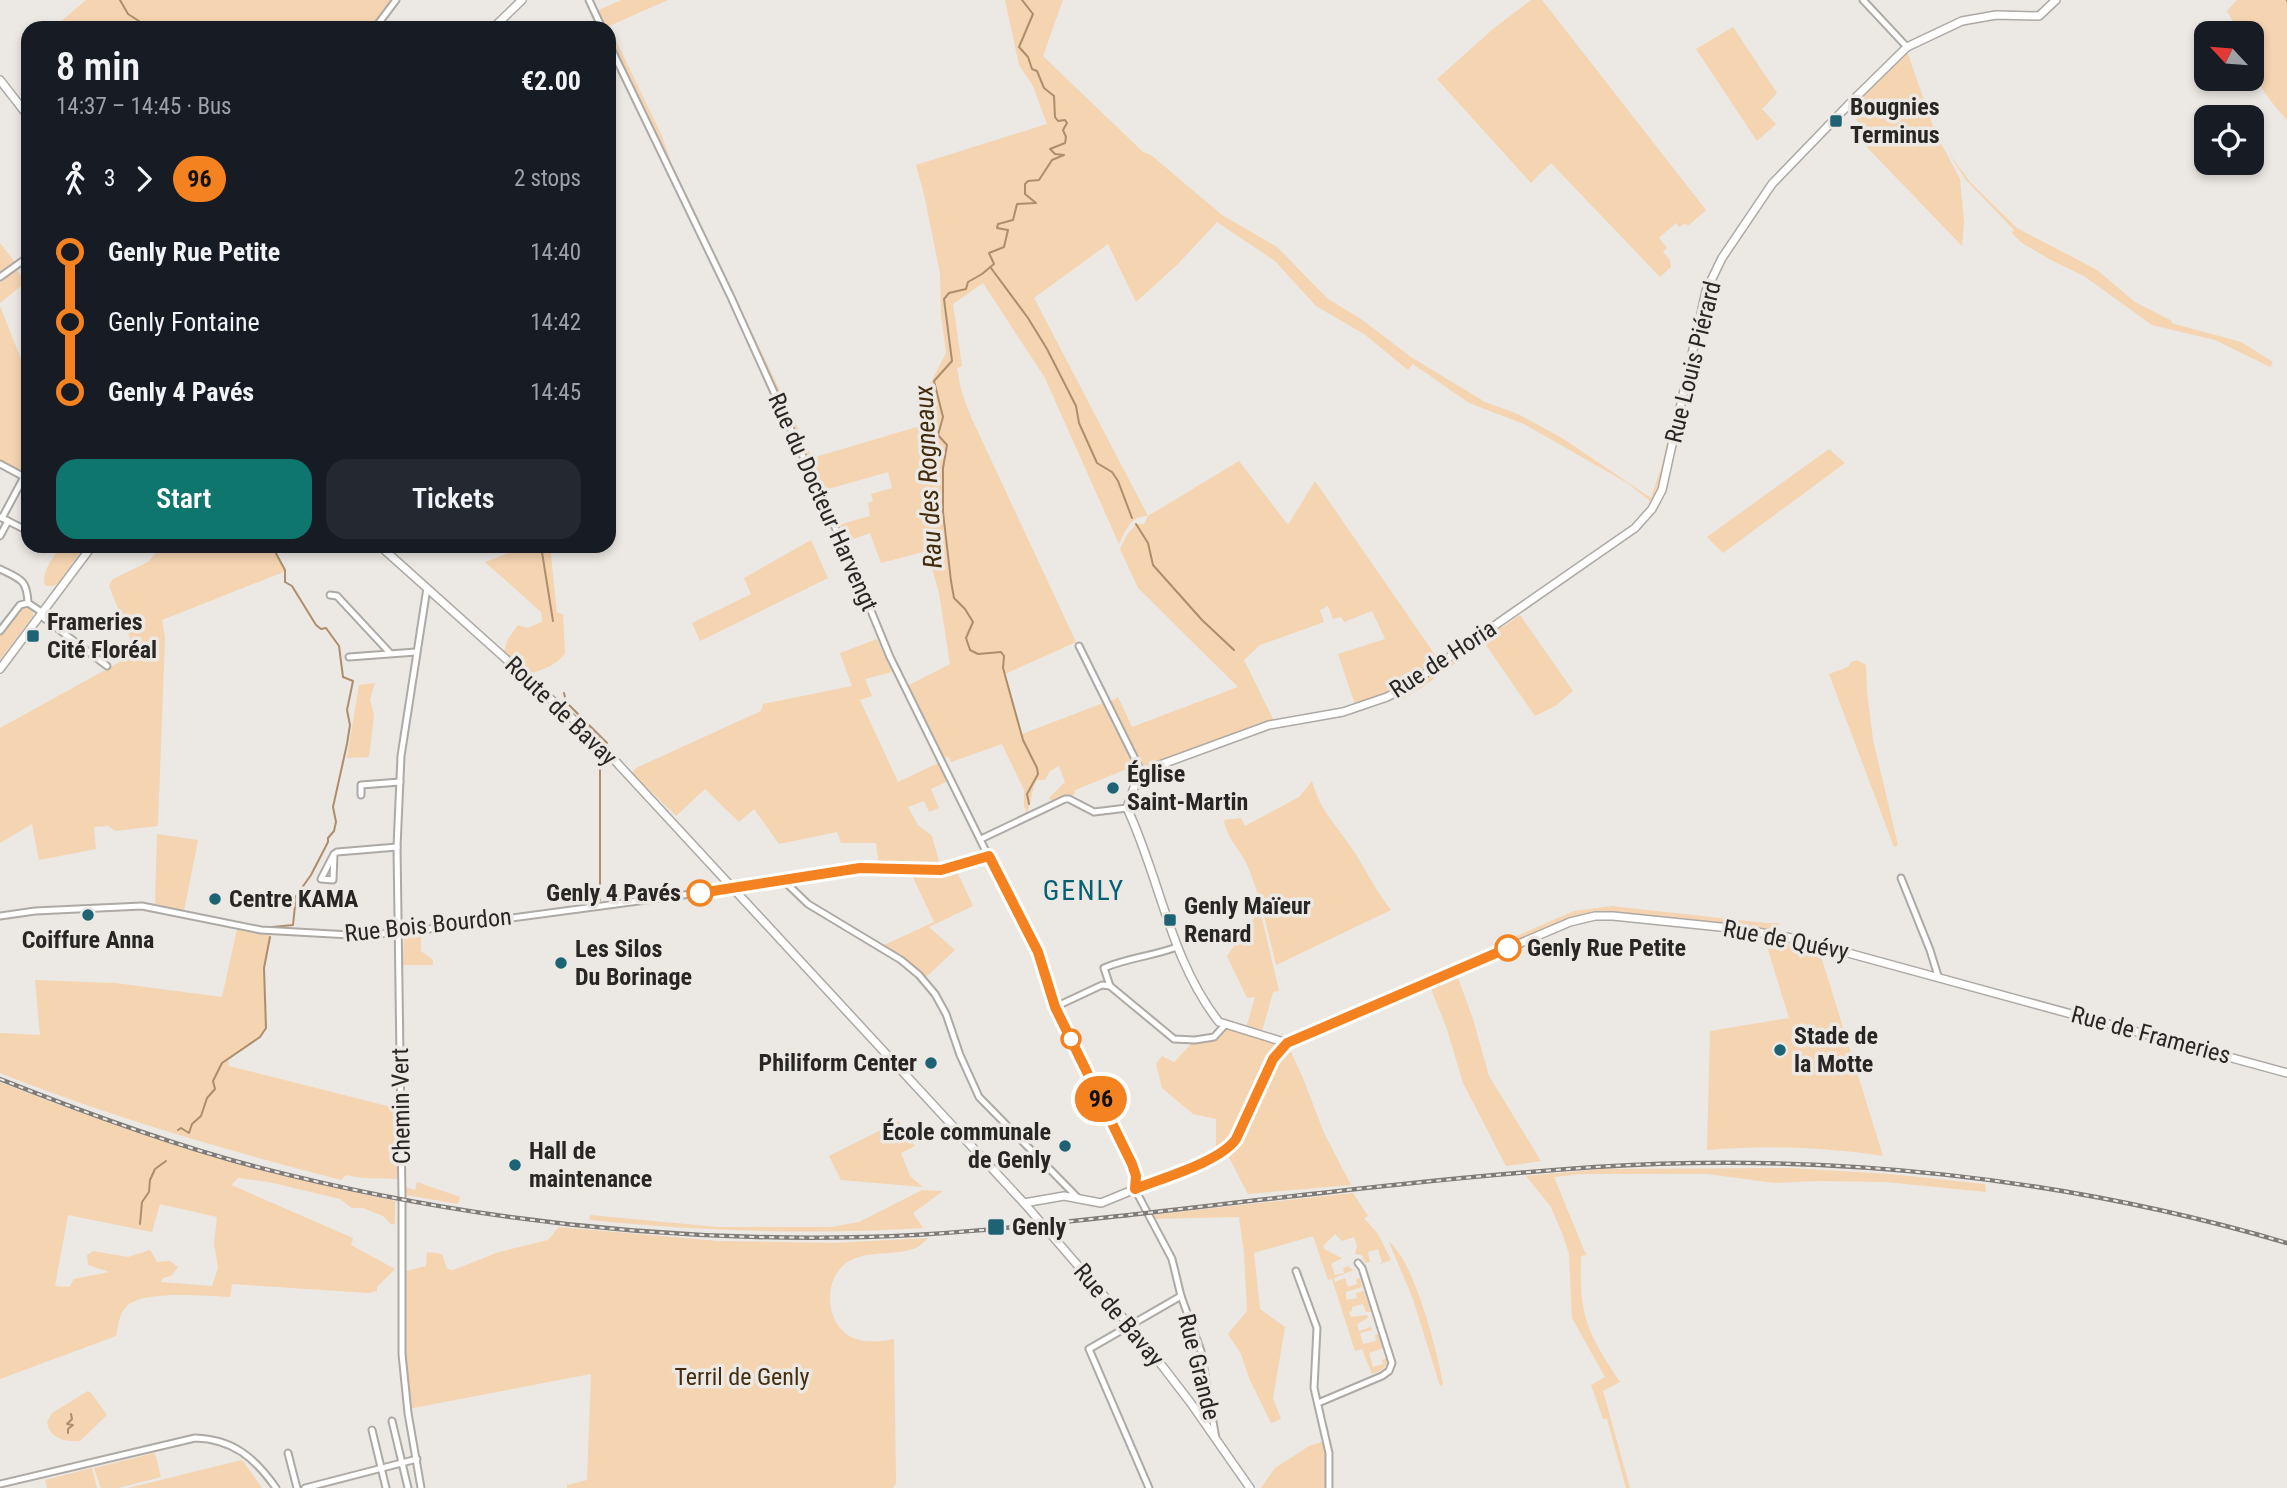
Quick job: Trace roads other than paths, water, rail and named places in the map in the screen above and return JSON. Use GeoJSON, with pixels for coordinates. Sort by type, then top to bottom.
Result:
{"type":"FeatureCollection","features":[{"type":"Feature","properties":{"kind":"main road"},"geometry":{"type":"LineString","coordinates":[[500,21],[522,0]]}},
{"type":"Feature","properties":{"kind":"main road","name":"Rue Louis Piérard"},"geometry":{"type":"LineString","coordinates":[[1661,490],[1699,317],[1714,273],[1783,171],[1907,47],[1962,21],[1996,15],[2039,16],[2056,0]]}},
{"type":"Feature","properties":{"kind":"main road"},"geometry":{"type":"LineString","coordinates":[[0,80],[21,107]]}},
{"type":"Feature","properties":{"kind":"main road","name":"Rue de Horia"},"geometry":{"type":"LineString","coordinates":[[1142,773],[1269,725],[1343,712],[1387,697],[1406,687],[1635,528],[1652,509],[1661,490]]}},
{"type":"Feature","properties":{"kind":"main road"},"geometry":{"type":"LineString","coordinates":[[0,669],[87,553]]}},
{"type":"Feature","properties":{"kind":"main road","name":"Route de Bavay"},"geometry":{"type":"LineString","coordinates":[[388,553],[594,738],[732,887]]}},
{"type":"Feature","properties":{"kind":"main road"},"geometry":{"type":"LineString","coordinates":[[1024,1203],[1064,1196],[1101,1203],[1217,1156],[1230,1148],[1236,1139],[1273,1059],[1287,1043],[1225,1025],[1216,1017],[1177,947],[1128,808],[1134,784],[1142,773]]}},
{"type":"Feature","properties":{"kind":"main road","name":"Rue de Bavay"},"geometry":{"type":"LineString","coordinates":[[732,887],[1024,1203],[1131,1326],[1216,1439]]}},
{"type":"Feature","properties":{"kind":"main road","name":"Rue de Quévy"},"geometry":{"type":"LineString","coordinates":[[1287,1043],[1559,926],[1595,916],[1671,921],[1762,932],[1824,945],[2015,998]]}},
{"type":"Feature","properties":{"kind":"main road","name":"Rue de Frameries"},"geometry":{"type":"LineString","coordinates":[[2015,998],[2287,1073]]}},
{"type":"Feature","properties":{"kind":"main road"},"geometry":{"type":"LineString","coordinates":[[1216,1439],[1250,1488]]}},
{"type":"Feature","properties":{"kind":"street"},"geometry":{"type":"LineString","coordinates":[[380,21],[396,0]]}},
{"type":"Feature","properties":{"kind":"street"},"geometry":{"type":"LineString","coordinates":[[589,0],[599,21]]}},
{"type":"Feature","properties":{"kind":"street"},"geometry":{"type":"LineString","coordinates":[[1863,0],[1907,47]]}},
{"type":"Feature","properties":{"kind":"street","name":"Rue du Docteur Harvengt"},"geometry":{"type":"LineString","coordinates":[[616,59],[730,295],[853,567],[890,657],[989,856]]}},
{"type":"Feature","properties":{"kind":"street"},"geometry":{"type":"LineString","coordinates":[[0,277],[21,262]]}},
{"type":"Feature","properties":{"kind":"street"},"geometry":{"type":"LineString","coordinates":[[0,464],[21,475]]}},
{"type":"Feature","properties":{"kind":"street"},"geometry":{"type":"LineString","coordinates":[[0,536],[3,519],[21,487]]}},
{"type":"Feature","properties":{"kind":"street"},"geometry":{"type":"LineString","coordinates":[[3,519],[21,528]]}},
{"type":"Feature","properties":{"kind":"street"},"geometry":{"type":"LineString","coordinates":[[0,569],[23,582],[28,603],[107,666]]}},
{"type":"Feature","properties":{"kind":"street","name":"Chemin Vert"},"geometry":{"type":"LineString","coordinates":[[421,1488],[404,1376],[397,847],[405,722],[427,588]]}},
{"type":"Feature","properties":{"kind":"street"},"geometry":{"type":"LineString","coordinates":[[330,595],[337,596],[390,653]]}},
{"type":"Feature","properties":{"kind":"street"},"geometry":{"type":"LineString","coordinates":[[0,631],[20,605],[28,603]]}},
{"type":"Feature","properties":{"kind":"street"},"geometry":{"type":"LineString","coordinates":[[0,617],[8,621]]}},
{"type":"Feature","properties":{"kind":"street"},"geometry":{"type":"LineString","coordinates":[[1079,646],[1142,773]]}},
{"type":"Feature","properties":{"kind":"street"},"geometry":{"type":"LineString","coordinates":[[349,657],[416,652]]}},
{"type":"Feature","properties":{"kind":"street"},"geometry":{"type":"LineString","coordinates":[[361,796],[361,785],[400,782]]}},
{"type":"Feature","properties":{"kind":"street"},"geometry":{"type":"LineString","coordinates":[[982,839],[1065,799],[1099,812],[1128,808]]}},
{"type":"Feature","properties":{"kind":"street"},"geometry":{"type":"LineString","coordinates":[[334,855],[340,851],[397,847]]}},
{"type":"Feature","properties":{"kind":"street","name":"Rue Bois Bourdon"},"geometry":{"type":"LineString","coordinates":[[0,916],[35,911],[142,906],[261,930],[350,935],[399,933],[860,868],[941,870],[989,856]]}},
{"type":"Feature","properties":{"kind":"street","name":"Rue Grande"},"geometry":{"type":"LineString","coordinates":[[989,856],[1038,952],[1055,1007],[1132,1164],[1136,1176],[1135,1189],[1172,1259],[1181,1296],[1200,1351],[1216,1439]]}},
{"type":"Feature","properties":{"kind":"street"},"geometry":{"type":"LineString","coordinates":[[1901,878],[1938,976]]}},
{"type":"Feature","properties":{"kind":"street"},"geometry":{"type":"LineString","coordinates":[[782,879],[808,904],[901,960],[919,975],[935,994],[946,1014],[960,1055],[979,1097],[1078,1198]]}},
{"type":"Feature","properties":{"kind":"street"},"geometry":{"type":"LineString","coordinates":[[1177,947],[1118,961],[1104,968],[1110,986],[1174,1039],[1214,1037],[1225,1025]]}},
{"type":"Feature","properties":{"kind":"street"},"geometry":{"type":"LineString","coordinates":[[1055,1007],[1102,985],[1110,986]]}},
{"type":"Feature","properties":{"kind":"street"},"geometry":{"type":"LineString","coordinates":[[1318,1404],[1382,1376],[1389,1371],[1392,1363],[1362,1268],[1358,1263]]}},
{"type":"Feature","properties":{"kind":"street"},"geometry":{"type":"LineString","coordinates":[[1296,1272],[1317,1328],[1314,1388],[1329,1453],[1329,1488]]}},
{"type":"Feature","properties":{"kind":"street","name":"Rue Grande"},"geometry":{"type":"LineString","coordinates":[[1149,1488],[1089,1349],[1181,1296]]}},
{"type":"Feature","properties":{"kind":"street"},"geometry":{"type":"LineString","coordinates":[[392,1421],[408,1488]]}},
{"type":"Feature","properties":{"kind":"street"},"geometry":{"type":"LineString","coordinates":[[372,1430],[386,1488]]}},
{"type":"Feature","properties":{"kind":"street"},"geometry":{"type":"LineString","coordinates":[[0,1484],[195,1438],[217,1441],[242,1451],[256,1462],[276,1488]]}},
{"type":"Feature","properties":{"kind":"street"},"geometry":{"type":"LineString","coordinates":[[288,1453],[297,1488]]}},
{"type":"Feature","properties":{"kind":"street"},"geometry":{"type":"LineString","coordinates":[[305,1488],[417,1459]]}},
{"type":"Feature","properties":{"kind":"street"},"geometry":{"type":"LineString","coordinates":[[271,1481],[282,1488]]}},
{"type":"Feature","properties":{"kind":"waterway"},"geometry":{"type":"LineString","coordinates":[[120,0],[128,14],[139,21]]}},
{"type":"Feature","properties":{"kind":"waterway","name":"Rau des Rogneaux"},"geometry":{"type":"LineString","coordinates":[[1022,0],[1033,14],[1019,47],[1028,57],[1032,69],[1037,71],[1044,88],[1054,96],[1055,117],[1058,121],[1065,120],[1067,123],[1063,130],[1065,143],[1050,149],[1055,154],[1064,155],[1052,160],[1039,180],[1025,184],[1025,194],[1036,203],[1017,204],[1013,220],[998,224],[997,228],[1008,230],[1004,247],[989,253],[994,264],[968,282],[966,289],[949,293],[944,299],[952,361],[934,381],[943,417],[938,435],[947,445],[943,468],[943,512],[954,598],[973,622],[966,638],[970,650],[978,654],[1001,652],[1004,656],[1003,668],[1023,740],[1037,768],[1038,774],[1027,794],[1029,804]]}},
{"type":"Feature","properties":{"kind":"waterway"},"geometry":{"type":"LineString","coordinates":[[991,268],[1047,349],[1076,406],[1079,423],[1097,463],[1112,472],[1118,481],[1132,518]]}},
{"type":"Feature","properties":{"kind":"waterway"},"geometry":{"type":"LineString","coordinates":[[1136,524],[1148,543],[1153,565],[1202,620],[1234,650]]}},
{"type":"Feature","properties":{"kind":"waterway"},"geometry":{"type":"LineString","coordinates":[[272,927],[293,925],[296,896],[311,875],[334,831],[336,822],[333,807],[347,744],[350,725],[347,710],[353,681],[343,677],[339,646],[326,628],[321,629],[316,625],[292,586],[285,582],[285,570],[276,553]]}},
{"type":"Feature","properties":{"kind":"waterway"},"geometry":{"type":"LineString","coordinates":[[542,553],[553,621]]}},
{"type":"Feature","properties":{"kind":"waterway"},"geometry":{"type":"LineString","coordinates":[[564,693],[566,702],[607,743]]}},
{"type":"Feature","properties":{"kind":"waterway"},"geometry":{"type":"LineString","coordinates":[[600,751],[600,900]]}},
{"type":"Feature","properties":{"kind":"waterway"},"geometry":{"type":"LineString","coordinates":[[178,1130],[181,1128],[189,1133],[192,1124],[201,1116],[207,1098],[215,1089],[213,1081],[222,1063],[260,1037],[266,1028],[264,968],[270,937]]}},
{"type":"Feature","properties":{"kind":"waterway"},"geometry":{"type":"LineString","coordinates":[[140,1224],[142,1202],[149,1192],[150,1180],[155,1169],[166,1161]]}},
{"type":"Feature","properties":{"kind":"waterway"},"geometry":{"type":"LineString","coordinates":[[68,1433],[68,1429],[73,1425],[67,1424],[72,1419],[71,1414]]}},
{"type":"Feature","properties":{"kind":"railway"},"geometry":{"type":"LineString","coordinates":[[0,1079],[157,1137],[253,1166],[328,1184],[480,1213],[633,1230],[787,1238],[929,1234],[1056,1223],[1476,1177],[1595,1167],[1770,1163],[1857,1167],[2031,1186],[2203,1220],[2287,1243]]}},
{"type":"Feature","properties":{"kind":"place","name":"Bougnies Terminus"},"geometry":{"type":"Point","coordinates":[1836,121]}},
{"type":"Feature","properties":{"kind":"place","name":"Frameries Cité Floréal"},"geometry":{"type":"Point","coordinates":[33,636]}},
{"type":"Feature","properties":{"kind":"place","name":"Église Saint-Martin"},"geometry":{"type":"Point","coordinates":[1113,788]}},
{"type":"Feature","properties":{"kind":"place","name":"Genly 4 Pavés"},"geometry":{"type":"Point","coordinates":[700,893]}},
{"type":"Feature","properties":{"kind":"place","name":"Centre KAMA"},"geometry":{"type":"Point","coordinates":[215,899]}},
{"type":"Feature","properties":{"kind":"place","name":"Coiffure Anna"},"geometry":{"type":"Point","coordinates":[88,915]}},
{"type":"Feature","properties":{"kind":"place","name":"Genly Maïeur Renard"},"geometry":{"type":"Point","coordinates":[1170,920]}},
{"type":"Feature","properties":{"kind":"place","name":"Genly Rue Petite"},"geometry":{"type":"Point","coordinates":[1508,948]}},
{"type":"Feature","properties":{"kind":"place","name":"Les Silos Du Borinage"},"geometry":{"type":"Point","coordinates":[561,963]}},
{"type":"Feature","properties":{"kind":"place","name":"Stade de la Motte"},"geometry":{"type":"Point","coordinates":[1780,1050]}},
{"type":"Feature","properties":{"kind":"place","name":"Philiform Center"},"geometry":{"type":"Point","coordinates":[931,1063]}},
{"type":"Feature","properties":{"kind":"place","name":"École communale de Genly"},"geometry":{"type":"Point","coordinates":[1065,1146]}},
{"type":"Feature","properties":{"kind":"place","name":"Hall de maintenance"},"geometry":{"type":"Point","coordinates":[515,1165]}},
{"type":"Feature","properties":{"kind":"place","name":"Genly"},"geometry":{"type":"Point","coordinates":[996,1227]}},
{"type":"Feature","properties":{"kind":"district","name":"GENLY"},"geometry":{"type":"Point","coordinates":[1084,890]}},
{"type":"Feature","properties":{"kind":"park label","name":"Terril de Genly"},"geometry":{"type":"Point","coordinates":[742,1377]}}]}
